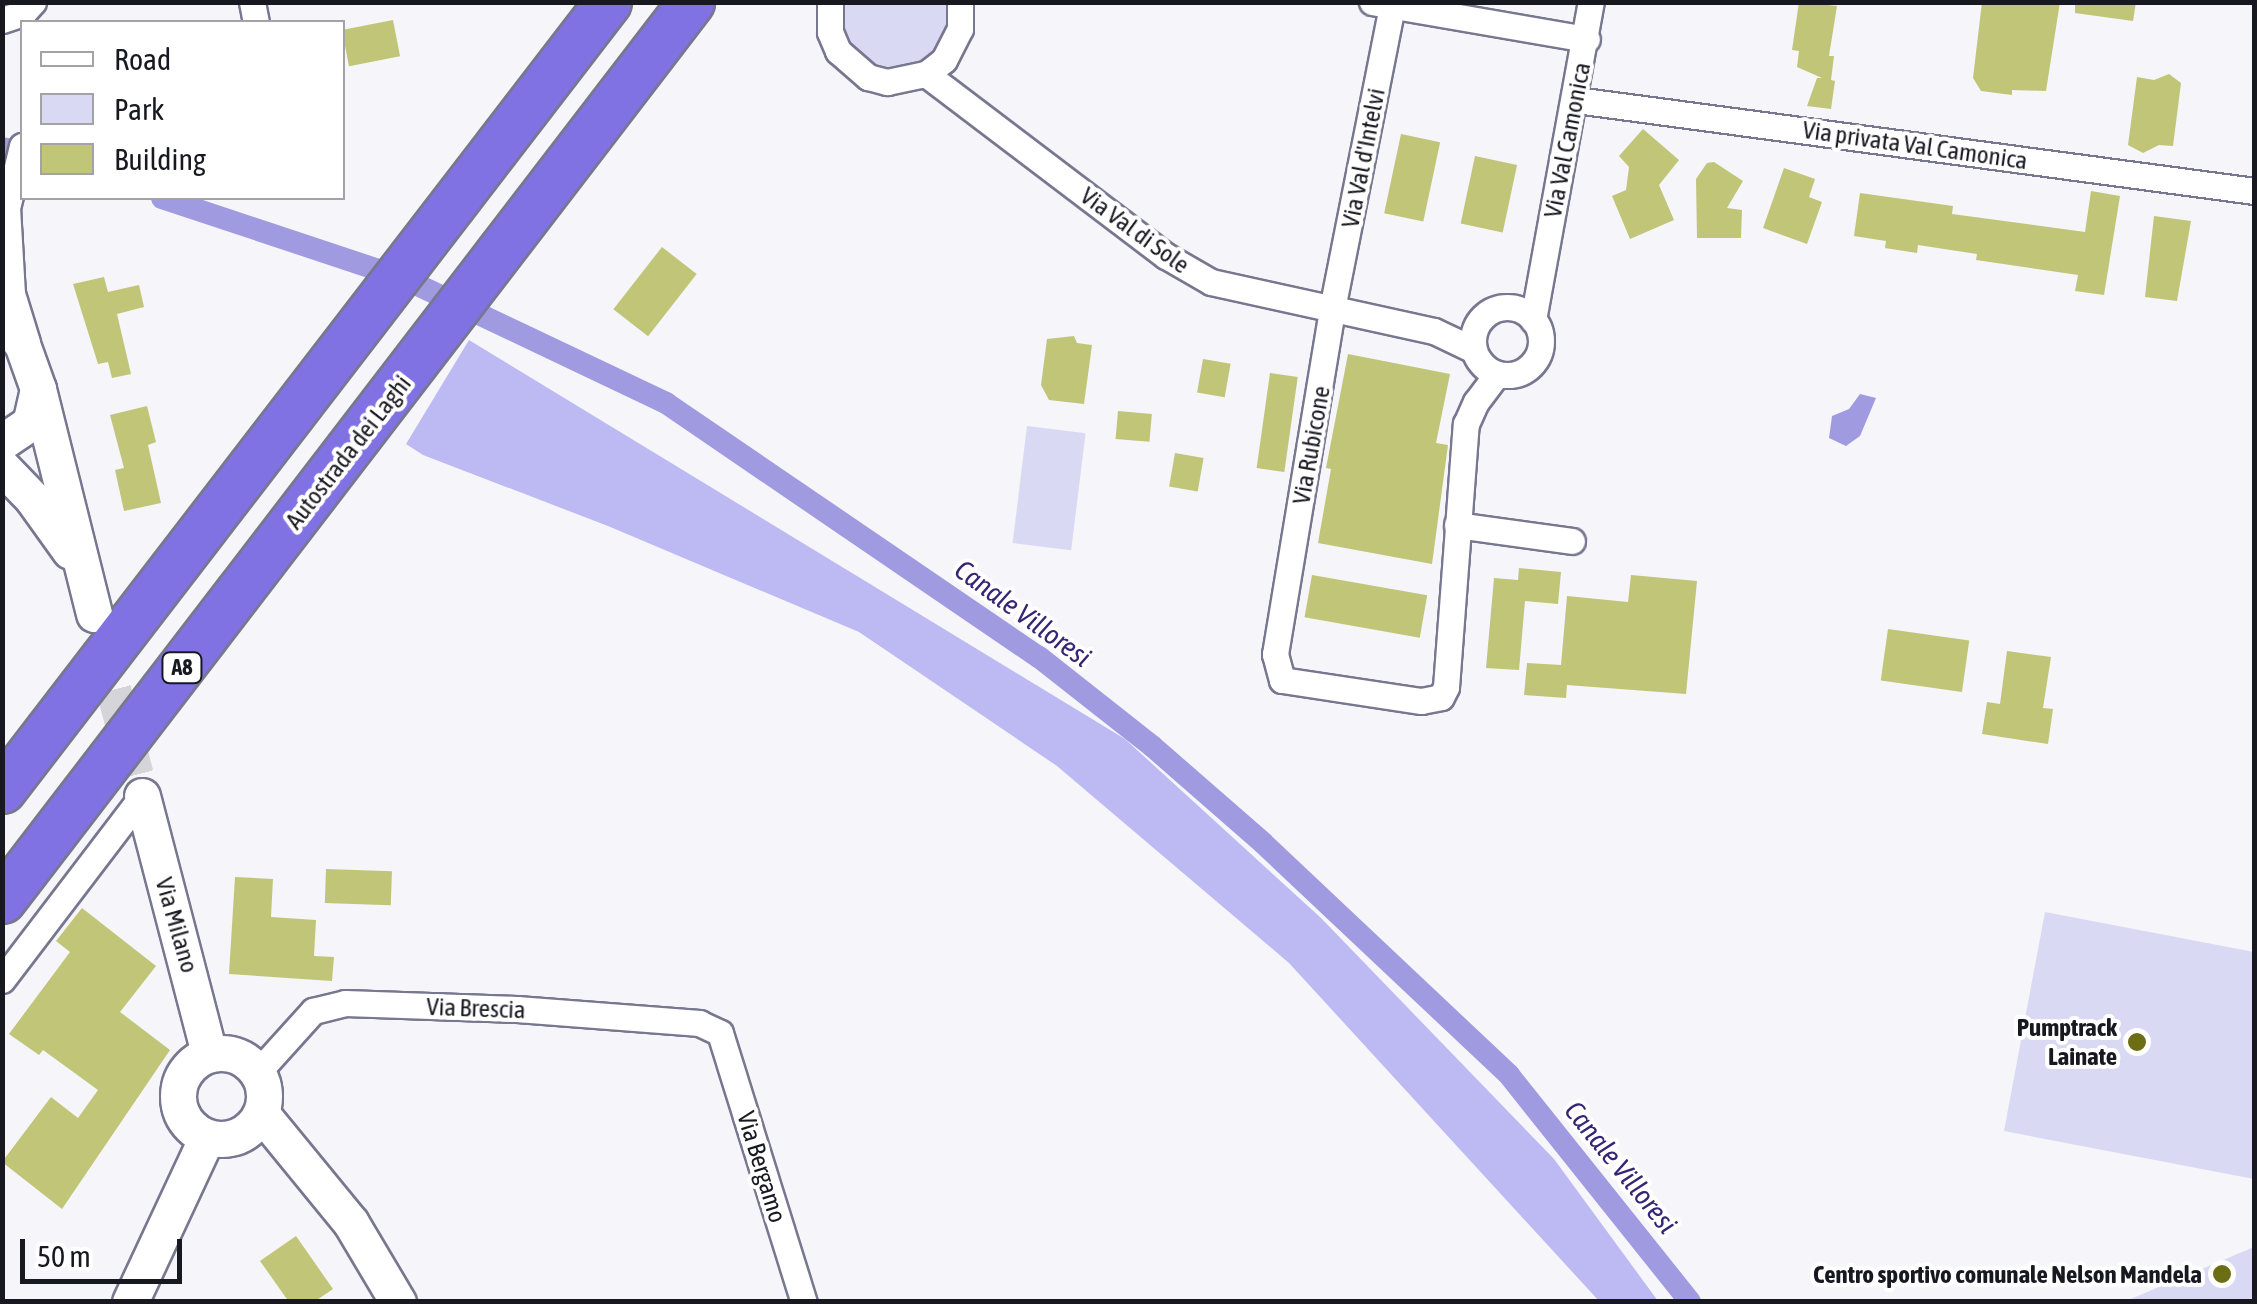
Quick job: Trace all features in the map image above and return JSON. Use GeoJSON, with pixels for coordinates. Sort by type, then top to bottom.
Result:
{"type":"FeatureCollection","features":[{"type":"Feature","properties":{"kind":"highway"},"geometry":{"type":"LineString","coordinates":[[2,790],[608,2]]}},
{"type":"Feature","properties":{"kind":"highway","name":"Autostrada dei Laghi"},"geometry":{"type":"LineString","coordinates":[[2,900],[361,437],[690,2]]}},
{"type":"Feature","properties":{"kind":"street"},"geometry":{"type":"LineString","coordinates":[[10,26],[33,2]]}},
{"type":"Feature","properties":{"kind":"street"},"geometry":{"type":"LineString","coordinates":[[830,2],[830,32],[851,66],[887,82],[935,68],[960,29],[960,2]]}},
{"type":"Feature","properties":{"kind":"street","name":"Via Val Camonica"},"geometry":{"type":"LineString","coordinates":[[1524,314],[1540,276],[1576,100],[1590,2]]}},
{"type":"Feature","properties":{"kind":"street"},"geometry":{"type":"LineString","coordinates":[[1382,4],[1587,38]]}},
{"type":"Feature","properties":{"kind":"street","name":"Via Val d'Intelvi"},"geometry":{"type":"LineString","coordinates":[[1332,310],[1382,4]]}},
{"type":"Feature","properties":{"kind":"street","name":"Via Val di Sole"},"geometry":{"type":"LineString","coordinates":[[935,68],[962,100],[1166,256],[1234,291],[1332,310]]}},
{"type":"Feature","properties":{"kind":"street","name":"Via privata Val Camonica"},"geometry":{"type":"LineString","coordinates":[[1576,100],[2254,191]]}},
{"type":"Feature","properties":{"kind":"street"},"geometry":{"type":"LineString","coordinates":[[20,152],[5,197],[10,310],[38,389],[94,614]]}},
{"type":"Feature","properties":{"kind":"street"},"geometry":{"type":"LineString","coordinates":[[1332,310],[1434,331],[1481,352],[1518,373],[1535,360],[1541,340],[1524,314],[1496,310],[1481,352],[1476,402],[1466,424],[1457,526],[1572,541]]}},
{"type":"Feature","properties":{"kind":"street","name":"Via Rubicone"},"geometry":{"type":"LineString","coordinates":[[1332,310],[1275,654],[1282,680],[1421,701],[1441,698],[1446,687],[1457,526]]}},
{"type":"Feature","properties":{"kind":"street"},"geometry":{"type":"LineString","coordinates":[[2,442],[30,423],[38,389]]}},
{"type":"Feature","properties":{"kind":"street"},"geometry":{"type":"LineString","coordinates":[[2,468],[32,498],[81,569]]}},
{"type":"Feature","properties":{"kind":"street"},"geometry":{"type":"LineString","coordinates":[[2,980],[142,796]]}},
{"type":"Feature","properties":{"kind":"street","name":"Via Milano"},"geometry":{"type":"LineString","coordinates":[[142,796],[209,1054]]}},
{"type":"Feature","properties":{"kind":"street","name":"Via Brescia"},"geometry":{"type":"LineString","coordinates":[[257,1072],[314,1010],[345,1003],[517,1008],[700,1023],[720,1033]]}},
{"type":"Feature","properties":{"kind":"street","name":"Via Bergamo"},"geometry":{"type":"LineString","coordinates":[[720,1033],[804,1302]]}},
{"type":"Feature","properties":{"kind":"street"},"geometry":{"type":"LineString","coordinates":[[209,1054],[241,1058],[257,1072],[263,1085],[261,1113],[244,1132],[220,1140],[188,1124],[178,1101],[182,1077],[209,1054]]}},
{"type":"Feature","properties":{"kind":"street"},"geometry":{"type":"LineString","coordinates":[[261,1113],[351,1223],[398,1302]]}},
{"type":"Feature","properties":{"kind":"street"},"geometry":{"type":"LineString","coordinates":[[130,1302],[208,1137]]}},
{"type":"Feature","properties":{"kind":"green space"},"geometry":{"type":"Polygon","coordinates":[[[950,2],[952,19],[936,54],[920,65],[881,70],[864,63],[841,35],[838,3],[950,2]]]}},
{"type":"Feature","properties":{"kind":"green space"},"geometry":{"type":"Polygon","coordinates":[[[1027,426],[1086,433],[1071,550],[1013,543],[1027,426]]]}},
{"type":"Feature","properties":{"kind":"green space","name":"Pumptrack Lainate"},"geometry":{"type":"Polygon","coordinates":[[[2045,912],[2254,952],[2254,1179],[2004,1131],[2045,912]]]}},
{"type":"Feature","properties":{"kind":"green space","name":"Centro sportivo comunale Nelson Mandela"},"geometry":{"type":"Polygon","coordinates":[[[2254,1247],[2254,1301],[2126,1301],[2254,1247]]]}},
{"type":"Feature","properties":{"kind":"shaded area"},"geometry":{"type":"Polygon","coordinates":[[[469,340],[1125,739],[1321,918],[1554,1159],[1658,1301],[1599,1301],[1289,963],[1057,766],[859,632],[608,526],[423,455],[406,444],[469,340]]]}},
{"type":"Feature","properties":{"kind":"shaded area"},"geometry":{"type":"Polygon","coordinates":[[[1860,394],[1876,398],[1860,436],[1846,446],[1829,438],[1832,416],[1849,409],[1860,394]]]}},
{"type":"Feature","properties":{"kind":"building"},"geometry":{"type":"Polygon","coordinates":[[[1799,2],[1837,6],[1829,56],[1834,56],[1831,80],[1835,81],[1831,109],[1807,106],[1817,78],[1822,78],[1797,67],[1799,51],[1792,50],[1799,2]]]}},
{"type":"Feature","properties":{"kind":"building"},"geometry":{"type":"Polygon","coordinates":[[[1982,2],[2060,2],[2046,91],[2012,90],[2012,95],[1981,91],[1973,78],[1982,2]]]}},
{"type":"Feature","properties":{"kind":"building"},"geometry":{"type":"Polygon","coordinates":[[[2075,2],[2136,2],[2133,21],[2075,13],[2075,2]]]}},
{"type":"Feature","properties":{"kind":"building"},"geometry":{"type":"Polygon","coordinates":[[[393,20],[400,56],[349,66],[345,29],[393,20]]]}},
{"type":"Feature","properties":{"kind":"building"},"geometry":{"type":"Polygon","coordinates":[[[2169,74],[2181,83],[2173,146],[2159,145],[2143,153],[2128,145],[2137,77],[2154,80],[2169,74]]]}},
{"type":"Feature","properties":{"kind":"building"},"geometry":{"type":"Polygon","coordinates":[[[1643,129],[1679,160],[1659,185],[1674,220],[1630,239],[1612,196],[1626,190],[1629,167],[1619,156],[1643,129]]]}},
{"type":"Feature","properties":{"kind":"building"},"geometry":{"type":"Polygon","coordinates":[[[1401,134],[1440,142],[1423,222],[1384,213],[1401,134]]]}},
{"type":"Feature","properties":{"kind":"building"},"geometry":{"type":"Polygon","coordinates":[[[1475,156],[1517,165],[1503,232],[1461,223],[1475,156]]]}},
{"type":"Feature","properties":{"kind":"building"},"geometry":{"type":"Polygon","coordinates":[[[1714,162],[1743,181],[1727,208],[1742,210],[1741,238],[1697,238],[1696,179],[1707,163],[1714,162]]]}},
{"type":"Feature","properties":{"kind":"building"},"geometry":{"type":"Polygon","coordinates":[[[1784,168],[1815,179],[1809,197],[1822,202],[1807,244],[1763,228],[1784,168]]]}},
{"type":"Feature","properties":{"kind":"building"},"geometry":{"type":"Polygon","coordinates":[[[2091,191],[2120,196],[2104,295],[2075,291],[2078,275],[1976,260],[1977,254],[1918,245],[1917,253],[1885,248],[1886,241],[1854,236],[1860,193],[1953,206],[1952,214],[2085,232],[2091,191]]]}},
{"type":"Feature","properties":{"kind":"building"},"geometry":{"type":"Polygon","coordinates":[[[2154,216],[2191,221],[2177,301],[2145,297],[2154,216]]]}},
{"type":"Feature","properties":{"kind":"building"},"geometry":{"type":"Polygon","coordinates":[[[662,247],[697,274],[648,336],[613,309],[662,247]]]}},
{"type":"Feature","properties":{"kind":"building"},"geometry":{"type":"Polygon","coordinates":[[[104,277],[108,292],[139,285],[144,307],[117,314],[131,374],[112,378],[108,362],[98,364],[73,284],[104,277]]]}},
{"type":"Feature","properties":{"kind":"building"},"geometry":{"type":"Polygon","coordinates":[[[1074,336],[1077,343],[1092,345],[1084,404],[1049,400],[1041,385],[1047,339],[1074,336]]]}},
{"type":"Feature","properties":{"kind":"building"},"geometry":{"type":"Polygon","coordinates":[[[1348,354],[1450,374],[1436,443],[1448,445],[1432,564],[1318,543],[1331,469],[1326,468],[1348,354]]]}},
{"type":"Feature","properties":{"kind":"building"},"geometry":{"type":"Polygon","coordinates":[[[1203,359],[1231,364],[1225,397],[1197,392],[1203,359]]]}},
{"type":"Feature","properties":{"kind":"building"},"geometry":{"type":"Polygon","coordinates":[[[1270,373],[1298,377],[1284,472],[1257,468],[1270,373]]]}},
{"type":"Feature","properties":{"kind":"building"},"geometry":{"type":"Polygon","coordinates":[[[147,406],[156,442],[148,445],[161,503],[124,511],[115,470],[124,468],[110,415],[147,406]]]}},
{"type":"Feature","properties":{"kind":"building"},"geometry":{"type":"Polygon","coordinates":[[[1118,411],[1152,414],[1149,442],[1116,439],[1118,411]]]}},
{"type":"Feature","properties":{"kind":"building"},"geometry":{"type":"Polygon","coordinates":[[[1175,453],[1204,458],[1198,492],[1169,486],[1175,453]]]}},
{"type":"Feature","properties":{"kind":"building"},"geometry":{"type":"Polygon","coordinates":[[[1519,568],[1561,572],[1558,604],[1525,601],[1519,670],[1486,668],[1494,578],[1518,580],[1519,568]]]}},
{"type":"Feature","properties":{"kind":"building"},"geometry":{"type":"Polygon","coordinates":[[[1312,575],[1427,595],[1420,638],[1305,617],[1312,575]]]}},
{"type":"Feature","properties":{"kind":"building"},"geometry":{"type":"Polygon","coordinates":[[[1631,575],[1697,581],[1686,694],[1567,685],[1566,698],[1524,695],[1527,663],[1561,665],[1567,596],[1628,602],[1631,575]]]}},
{"type":"Feature","properties":{"kind":"building"},"geometry":{"type":"Polygon","coordinates":[[[1888,629],[1969,640],[1962,692],[1881,680],[1888,629]]]}},
{"type":"Feature","properties":{"kind":"building"},"geometry":{"type":"Polygon","coordinates":[[[2007,651],[2051,657],[2043,708],[2053,709],[2048,744],[1982,734],[1987,702],[2000,704],[2007,651]]]}},
{"type":"Feature","properties":{"kind":"building"},"geometry":{"type":"Polygon","coordinates":[[[326,869],[392,871],[391,905],[325,903],[326,869]]]}},
{"type":"Feature","properties":{"kind":"building"},"geometry":{"type":"Polygon","coordinates":[[[235,877],[273,879],[271,917],[316,920],[314,956],[334,957],[332,981],[229,974],[235,877]]]}},
{"type":"Feature","properties":{"kind":"building"},"geometry":{"type":"Polygon","coordinates":[[[82,908],[156,966],[120,1012],[170,1050],[62,1209],[2,1162],[51,1097],[78,1118],[98,1090],[43,1050],[39,1055],[9,1034],[70,952],[56,941],[82,908]]]}},
{"type":"Feature","properties":{"kind":"building"},"geometry":{"type":"Polygon","coordinates":[[[296,1236],[333,1289],[314,1302],[289,1302],[260,1261],[296,1236]]]}},
{"type":"Feature","properties":{"kind":"waterway","name":"Canale Villoresi"},"geometry":{"type":"LineString","coordinates":[[2,148],[20,152]]}},
{"type":"Feature","properties":{"kind":"waterway","name":"Canale Villoresi"},"geometry":{"type":"LineString","coordinates":[[168,200],[405,279],[666,403],[1039,657],[1152,746],[1263,843],[1509,1075],[1690,1302]]}},
{"type":"Feature","properties":{"kind":"tunnel"},"geometry":{"type":"LineString","coordinates":[[100,638],[142,796]]}},
{"type":"Feature","properties":{"kind":"place","name":"Pumptrack Lainate"},"geometry":{"type":"Point","coordinates":[2137,1042]}},
{"type":"Feature","properties":{"kind":"place","name":"Centro sportivo comunale Nelson Mandela"},"geometry":{"type":"Point","coordinates":[2222,1274]}}]}
